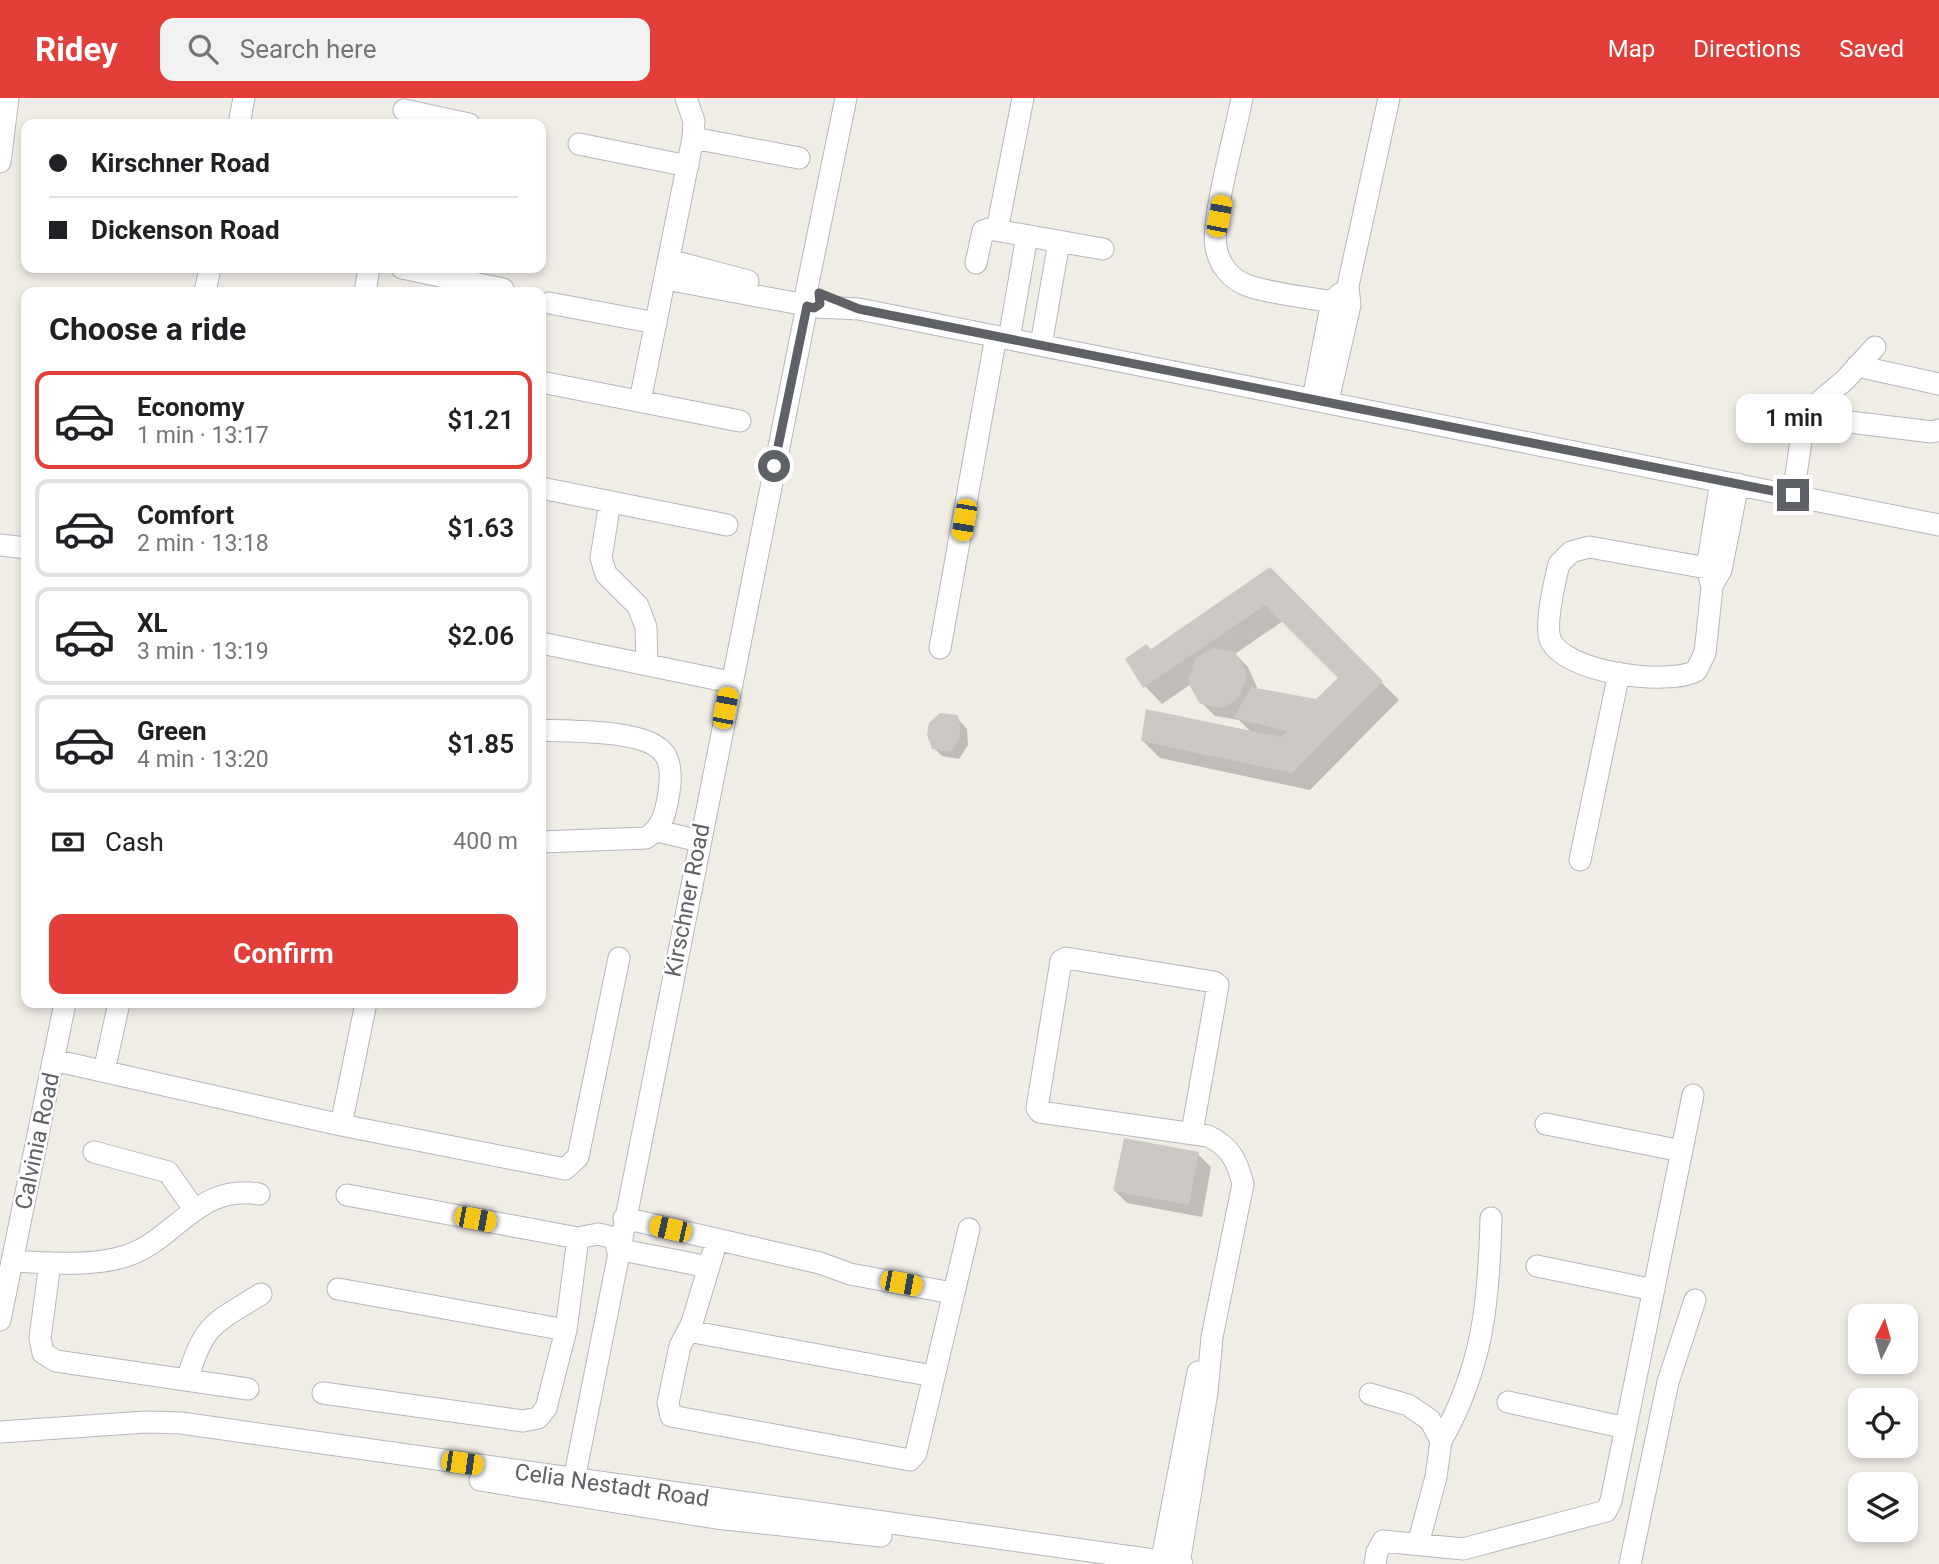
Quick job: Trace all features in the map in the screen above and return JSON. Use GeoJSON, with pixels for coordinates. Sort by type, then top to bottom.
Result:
{"type":"FeatureCollection","features":[{"type":"Feature","properties":{"kind":"street"},"geometry":{"type":"LineString","coordinates":[[0,162],[8,98]]}},
{"type":"Feature","properties":{"kind":"street"},"geometry":{"type":"LineString","coordinates":[[240,119],[244,98]]}},
{"type":"Feature","properties":{"kind":"street"},"geometry":{"type":"LineString","coordinates":[[640,401],[693,138],[694,121],[686,98]]}},
{"type":"Feature","properties":{"kind":"street","name":"Kirschner Road"},"geometry":{"type":"LineString","coordinates":[[572,1487],[730,681],[811,299],[813,263],[846,98]]}},
{"type":"Feature","properties":{"kind":"street"},"geometry":{"type":"LineString","coordinates":[[997,230],[1023,98]]}},
{"type":"Feature","properties":{"kind":"street"},"geometry":{"type":"LineString","coordinates":[[1242,98],[1215,245],[1221,264],[1232,277],[1248,286],[1343,298]]}},
{"type":"Feature","properties":{"kind":"street"},"geometry":{"type":"LineString","coordinates":[[1321,400],[1389,98]]}},
{"type":"Feature","properties":{"kind":"street"},"geometry":{"type":"LineString","coordinates":[[404,111],[444,119]]}},
{"type":"Feature","properties":{"kind":"street"},"geometry":{"type":"LineString","coordinates":[[693,138],[799,158]]}},
{"type":"Feature","properties":{"kind":"street"},"geometry":{"type":"LineString","coordinates":[[579,144],[688,166]]}},
{"type":"Feature","properties":{"kind":"street"},"geometry":{"type":"LineString","coordinates":[[976,263],[983,231],[997,230],[1103,249]]}},
{"type":"Feature","properties":{"kind":"street"},"geometry":{"type":"LineString","coordinates":[[940,648],[1003,338],[1027,236]]}},
{"type":"Feature","properties":{"kind":"street"},"geometry":{"type":"LineString","coordinates":[[1041,345],[1059,242]]}},
{"type":"Feature","properties":{"kind":"street"},"geometry":{"type":"LineString","coordinates":[[667,269],[1939,525]]}},
{"type":"Feature","properties":{"kind":"street"},"geometry":{"type":"LineString","coordinates":[[426,273],[493,287]]}},
{"type":"Feature","properties":{"kind":"street"},"geometry":{"type":"LineString","coordinates":[[549,303],[656,323]]}},
{"type":"Feature","properties":{"kind":"street"},"geometry":{"type":"LineString","coordinates":[[1793,495],[1804,421],[1814,406],[1875,347]]}},
{"type":"Feature","properties":{"kind":"street"},"geometry":{"type":"LineString","coordinates":[[1857,366],[1939,384]]}},
{"type":"Feature","properties":{"kind":"street"},"geometry":{"type":"LineString","coordinates":[[546,383],[740,421]]}},
{"type":"Feature","properties":{"kind":"street"},"geometry":{"type":"LineString","coordinates":[[1808,417],[1931,432],[1939,430]]}},
{"type":"Feature","properties":{"kind":"street"},"geometry":{"type":"LineString","coordinates":[[1713,575],[1579,547],[1563,558],[1557,572],[1549,626],[1551,642],[1564,655],[1578,662],[1619,673],[1676,678],[1696,671],[1705,653],[1713,575],[1729,482]]}},
{"type":"Feature","properties":{"kind":"street"},"geometry":{"type":"LineString","coordinates":[[546,489],[727,525]]}},
{"type":"Feature","properties":{"kind":"street"},"geometry":{"type":"LineString","coordinates":[[610,502],[601,558],[607,574],[638,606],[646,627],[647,665]]}},
{"type":"Feature","properties":{"kind":"street"},"geometry":{"type":"LineString","coordinates":[[0,545],[21,547]]}},
{"type":"Feature","properties":{"kind":"street"},"geometry":{"type":"LineString","coordinates":[[546,644],[730,681]]}},
{"type":"Feature","properties":{"kind":"street"},"geometry":{"type":"LineString","coordinates":[[1580,860],[1619,673]]}},
{"type":"Feature","properties":{"kind":"street"},"geometry":{"type":"LineString","coordinates":[[546,730],[607,734],[649,742],[663,752],[670,768],[671,784],[666,813],[657,831],[646,838],[546,842]]}},
{"type":"Feature","properties":{"kind":"street"},"geometry":{"type":"LineString","coordinates":[[657,831],[699,841]]}},
{"type":"Feature","properties":{"kind":"street"},"geometry":{"type":"LineString","coordinates":[[54,1060],[341,1125],[565,1169],[573,1165],[578,1157],[619,958]]}},
{"type":"Feature","properties":{"kind":"street"},"geometry":{"type":"LineString","coordinates":[[1173,1563],[1194,1382],[1212,1337],[1243,1184],[1237,1162],[1224,1144],[1192,1132],[1040,1112],[1037,1108],[1061,961],[1066,958],[1214,982],[1218,985],[1192,1132]]}},
{"type":"Feature","properties":{"kind":"street","name":"Calvinia Road"},"geometry":{"type":"LineString","coordinates":[[0,1320],[64,1008]]}},
{"type":"Feature","properties":{"kind":"street"},"geometry":{"type":"LineString","coordinates":[[104,1071],[118,1008]]}},
{"type":"Feature","properties":{"kind":"street"},"geometry":{"type":"LineString","coordinates":[[341,1125],[365,1008]]}},
{"type":"Feature","properties":{"kind":"street"},"geometry":{"type":"LineString","coordinates":[[1376,1564],[1383,1541],[1463,1549],[1606,1510],[1611,1501],[1693,1095]]}},
{"type":"Feature","properties":{"kind":"street"},"geometry":{"type":"LineString","coordinates":[[1546,1124],[1682,1151]]}},
{"type":"Feature","properties":{"kind":"street"},"geometry":{"type":"LineString","coordinates":[[94,1152],[168,1172],[194,1209]]}},
{"type":"Feature","properties":{"kind":"street"},"geometry":{"type":"LineString","coordinates":[[12,1261],[50,1263],[110,1260],[128,1255],[194,1209],[225,1193],[239,1191],[260,1195]]}},
{"type":"Feature","properties":{"kind":"street"},"geometry":{"type":"LineString","coordinates":[[347,1195],[578,1238],[598,1234],[717,1240],[820,1263],[850,1274],[952,1293]]}},
{"type":"Feature","properties":{"kind":"street"},"geometry":{"type":"LineString","coordinates":[[1418,1544],[1436,1477],[1441,1441],[1462,1403],[1478,1348],[1489,1292],[1491,1219]]}},
{"type":"Feature","properties":{"kind":"street"},"geometry":{"type":"LineString","coordinates":[[717,1240],[688,1331],[680,1346],[667,1410],[671,1416],[910,1460],[916,1453],[969,1229]]}},
{"type":"Feature","properties":{"kind":"street"},"geometry":{"type":"LineString","coordinates":[[620,1235],[709,1267]]}},
{"type":"Feature","properties":{"kind":"street"},"geometry":{"type":"LineString","coordinates":[[323,1393],[523,1421],[538,1418],[546,1408],[566,1330],[578,1238]]}},
{"type":"Feature","properties":{"kind":"street"},"geometry":{"type":"LineString","coordinates":[[50,1263],[40,1338],[43,1353],[55,1361],[248,1389]]}},
{"type":"Feature","properties":{"kind":"street"},"geometry":{"type":"LineString","coordinates":[[1537,1266],[1654,1290]]}},
{"type":"Feature","properties":{"kind":"street"},"geometry":{"type":"LineString","coordinates":[[338,1289],[566,1330]]}},
{"type":"Feature","properties":{"kind":"street"},"geometry":{"type":"LineString","coordinates":[[187,1380],[201,1338],[215,1323],[261,1294]]}},
{"type":"Feature","properties":{"kind":"street"},"geometry":{"type":"LineString","coordinates":[[1630,1564],[1668,1382],[1695,1300]]}},
{"type":"Feature","properties":{"kind":"street"},"geometry":{"type":"LineString","coordinates":[[688,1331],[933,1376]]}},
{"type":"Feature","properties":{"kind":"street"},"geometry":{"type":"LineString","coordinates":[[1370,1394],[1408,1405],[1430,1420],[1441,1441]]}},
{"type":"Feature","properties":{"kind":"street"},"geometry":{"type":"LineString","coordinates":[[1508,1402],[1626,1427]]}},
{"type":"Feature","properties":{"kind":"street","name":"Celia Nestadt Road"},"geometry":{"type":"LineString","coordinates":[[0,1432],[146,1422],[181,1423],[572,1487],[716,1518],[1106,1564]]}},
{"type":"Feature","properties":{"kind":"street","name":"Celia Nestadt Road"},"geometry":{"type":"LineString","coordinates":[[0,1445],[84,1437],[187,1436],[1173,1563]]}},
{"type":"Feature","properties":{"kind":"building"},"geometry":{"type":"Polygon","coordinates":[[[1270,567],[1383,681],[1292,773],[1141,741],[1146,709],[1281,737],[1287,731],[1234,718],[1251,687],[1316,699],[1338,678],[1265,605],[1143,688],[1125,659],[1146,644],[1151,649],[1270,567]]]}},
{"type":"Feature","properties":{"kind":"building"},"geometry":{"type":"Polygon","coordinates":[[[1212,648],[1235,652],[1247,673],[1240,696],[1224,708],[1200,704],[1188,682],[1195,659],[1212,648]]]}},
{"type":"Feature","properties":{"kind":"building"},"geometry":{"type":"Polygon","coordinates":[[[940,713],[957,715],[959,719],[960,736],[951,752],[932,749],[927,734],[929,723],[940,713]]]}},
{"type":"Feature","properties":{"kind":"building"},"geometry":{"type":"Polygon","coordinates":[[[1124,1138],[1199,1152],[1189,1205],[1113,1191],[1124,1138]]]}},
{"type":"Feature","properties":{"kind":"route"},"geometry":{"type":"LineString","coordinates":[[774,466],[807,306],[814,308],[820,304],[819,293],[859,309],[1793,495]]}}]}
